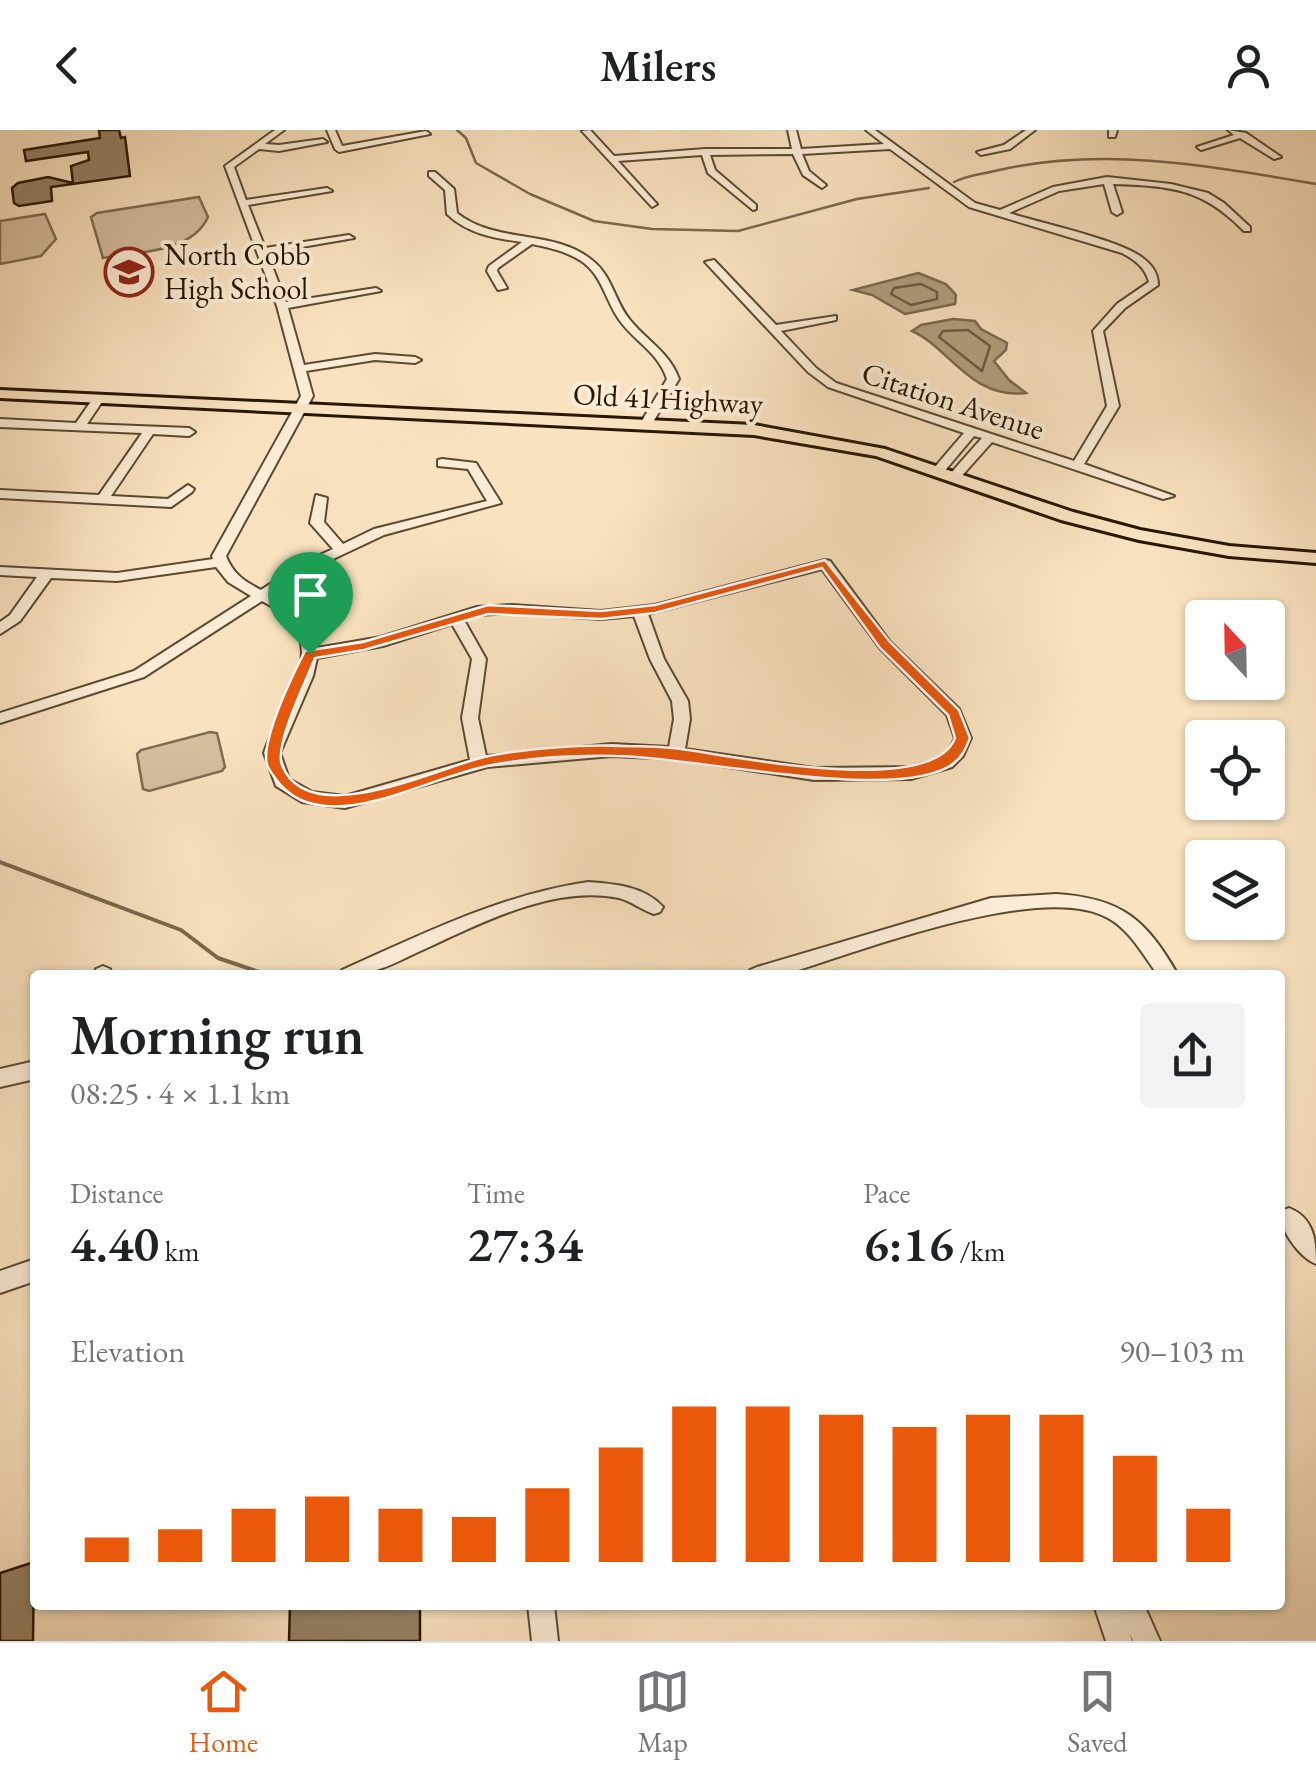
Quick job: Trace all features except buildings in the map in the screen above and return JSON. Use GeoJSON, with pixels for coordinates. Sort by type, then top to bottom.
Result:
{"type":"FeatureCollection","features":[{"type":"Feature","properties":{"kind":"main road","name":"Old 41 Highway"},"geometry":{"type":"LineString","coordinates":[[0,394],[754,430],[841,443],[947,473],[1067,516],[1139,535],[1229,551],[1316,558]]}},
{"type":"Feature","properties":{"kind":"street"},"geometry":{"type":"LineString","coordinates":[[220,562],[224,542],[307,393],[282,306],[229,166],[280,130]]}},
{"type":"Feature","properties":{"kind":"street"},"geometry":{"type":"LineString","coordinates":[[329,142],[331,130]]}},
{"type":"Feature","properties":{"kind":"street"},"geometry":{"type":"LineString","coordinates":[[792,130],[802,170],[822,185]]}},
{"type":"Feature","properties":{"kind":"street"},"geometry":{"type":"LineString","coordinates":[[870,130],[972,205],[1125,251],[1142,260],[1153,274],[1154,283],[1121,306],[1098,331],[1112,406],[1076,467]]}},
{"type":"Feature","properties":{"kind":"street"},"geometry":{"type":"LineString","coordinates":[[981,152],[1008,147],[1031,130]]}},
{"type":"Feature","properties":{"kind":"street"},"geometry":{"type":"LineString","coordinates":[[1232,130],[1276,157]]}},
{"type":"Feature","properties":{"kind":"street"},"geometry":{"type":"LineString","coordinates":[[586,131],[652,204]]}},
{"type":"Feature","properties":{"kind":"street"},"geometry":{"type":"LineString","coordinates":[[257,146],[276,148],[329,142],[339,149],[426,134]]}},
{"type":"Feature","properties":{"kind":"street"},"geometry":{"type":"LineString","coordinates":[[1201,147],[1242,136]]}},
{"type":"Feature","properties":{"kind":"street"},"geometry":{"type":"LineString","coordinates":[[613,159],[890,146]]}},
{"type":"Feature","properties":{"kind":"street"},"geometry":{"type":"LineString","coordinates":[[705,152],[711,171],[753,207]]}},
{"type":"Feature","properties":{"kind":"street"},"geometry":{"type":"LineString","coordinates":[[432,174],[449,189],[452,214],[466,227],[560,246],[590,263],[604,279],[625,321],[669,363],[672,379],[646,424]]}},
{"type":"Feature","properties":{"kind":"street"},"geometry":{"type":"LineString","coordinates":[[999,215],[1034,194],[1062,184],[1106,180],[1198,193],[1213,199],[1248,229]]}},
{"type":"Feature","properties":{"kind":"street"},"geometry":{"type":"LineString","coordinates":[[1106,180],[1117,212]]}},
{"type":"Feature","properties":{"kind":"street"},"geometry":{"type":"LineString","coordinates":[[242,203],[326,191]]}},
{"type":"Feature","properties":{"kind":"street"},"geometry":{"type":"LineString","coordinates":[[261,251],[349,238]]}},
{"type":"Feature","properties":{"kind":"street"},"geometry":{"type":"LineString","coordinates":[[502,288],[492,271],[494,266],[532,240]]}},
{"type":"Feature","properties":{"kind":"street","name":"Citation Avenue"},"geometry":{"type":"LineString","coordinates":[[710,262],[832,385],[988,440],[1168,496]]}},
{"type":"Feature","properties":{"kind":"street"},"geometry":{"type":"LineString","coordinates":[[282,306],[376,292]]}},
{"type":"Feature","properties":{"kind":"street"},"geometry":{"type":"LineString","coordinates":[[773,329],[832,318]]}},
{"type":"Feature","properties":{"kind":"street"},"geometry":{"type":"LineString","coordinates":[[299,370],[375,357],[415,360]]}},
{"type":"Feature","properties":{"kind":"street"},"geometry":{"type":"LineString","coordinates":[[74,426],[93,398]]}},
{"type":"Feature","properties":{"kind":"street"},"geometry":{"type":"LineString","coordinates":[[0,423],[189,432]]}},
{"type":"Feature","properties":{"kind":"street"},"geometry":{"type":"LineString","coordinates":[[103,499],[150,430]]}},
{"type":"Feature","properties":{"kind":"street"},"geometry":{"type":"LineString","coordinates":[[947,473],[970,433]]}},
{"type":"Feature","properties":{"kind":"street"},"geometry":{"type":"LineString","coordinates":[[947,473],[988,440]]}},
{"type":"Feature","properties":{"kind":"street"},"geometry":{"type":"LineString","coordinates":[[0,718],[139,674],[341,549],[410,522],[495,504],[476,469],[467,463],[442,464]]}},
{"type":"Feature","properties":{"kind":"street"},"geometry":{"type":"LineString","coordinates":[[0,494],[171,503],[188,489]]}},
{"type":"Feature","properties":{"kind":"street"},"geometry":{"type":"LineString","coordinates":[[321,498],[317,524],[341,549]]}},
{"type":"Feature","properties":{"kind":"street"},"geometry":{"type":"LineString","coordinates":[[0,570],[128,576],[220,562]]}},
{"type":"Feature","properties":{"kind":"street"},"geometry":{"type":"LineString","coordinates":[[220,562],[233,578],[300,622],[310,654],[272,753],[277,774],[290,788],[319,800],[346,802],[479,763],[612,750],[676,753],[775,770],[844,774],[924,771],[946,762],[957,752],[962,738],[954,713],[885,645],[825,564],[640,612],[588,615],[500,609],[455,617],[383,641],[310,654]]}},
{"type":"Feature","properties":{"kind":"street"},"geometry":{"type":"LineString","coordinates":[[0,629],[15,618],[46,573]]}},
{"type":"Feature","properties":{"kind":"street"},"geometry":{"type":"LineString","coordinates":[[640,612],[657,658],[680,702],[682,719],[676,753]]}},
{"type":"Feature","properties":{"kind":"street"},"geometry":{"type":"LineString","coordinates":[[455,617],[480,659],[470,718],[479,763]]}},
{"type":"Feature","properties":{"kind":"street"},"geometry":{"type":"LineString","coordinates":[[360,970],[496,910],[537,897],[616,892],[643,896],[654,906]]}},
{"type":"Feature","properties":{"kind":"street"},"geometry":{"type":"LineString","coordinates":[[773,970],[991,904],[1022,900],[1087,905],[1116,913],[1162,970]]}},
{"type":"Feature","properties":{"kind":"street"},"geometry":{"type":"LineString","coordinates":[[0,1078],[30,1071]]}},
{"type":"Feature","properties":{"kind":"street"},"geometry":{"type":"LineString","coordinates":[[1289,1218],[1316,1253]]}},
{"type":"Feature","properties":{"kind":"street"},"geometry":{"type":"LineString","coordinates":[[0,1282],[30,1272]]}},
{"type":"Feature","properties":{"kind":"street"},"geometry":{"type":"LineString","coordinates":[[542,1610],[545,1641]]}},
{"type":"Feature","properties":{"kind":"street"},"geometry":{"type":"LineString","coordinates":[[1110,1610],[1119,1641]]}},
{"type":"Feature","properties":{"kind":"street"},"geometry":{"type":"LineString","coordinates":[[1132,1610],[1147,1641]]}},
{"type":"Feature","properties":{"kind":"shaded area"},"geometry":{"type":"Polygon","coordinates":[[[199,197],[208,217],[190,238],[162,249],[103,258],[91,217],[97,213],[199,197]]]}},
{"type":"Feature","properties":{"kind":"shaded area"},"geometry":{"type":"Polygon","coordinates":[[[45,214],[56,239],[41,256],[0,264],[0,221],[45,214]]]}},
{"type":"Feature","properties":{"kind":"shaded area"},"geometry":{"type":"Polygon","coordinates":[[[217,733],[225,767],[222,771],[149,791],[143,789],[137,754],[141,750],[217,733]]]}},
{"type":"Feature","properties":{"kind":"water"},"geometry":{"type":"Polygon","coordinates":[[[918,273],[946,284],[956,295],[955,304],[905,314],[872,295],[853,290],[918,273]]]}},
{"type":"Feature","properties":{"kind":"water"},"geometry":{"type":"Polygon","coordinates":[[[953,319],[975,321],[981,329],[1007,343],[1006,350],[994,361],[1026,393],[990,389],[912,331],[921,325],[953,319]]]}},
{"type":"Feature","properties":{"kind":"waterway"},"geometry":{"type":"LineString","coordinates":[[457,130],[466,138],[476,163],[530,194],[594,221],[652,229],[738,231],[857,199],[929,188]]}},
{"type":"Feature","properties":{"kind":"waterway"},"geometry":{"type":"LineString","coordinates":[[954,182],[1039,163],[1118,159],[1197,165],[1316,184]]}},
{"type":"Feature","properties":{"kind":"waterway"},"geometry":{"type":"LineString","coordinates":[[0,862],[181,930],[218,958],[253,970]]}},
{"type":"Feature","properties":{"kind":"place","name":"North Cobb High School"},"geometry":{"type":"Point","coordinates":[129,272]}},
{"type":"Feature","properties":{"kind":"route"},"geometry":{"type":"LineString","coordinates":[[825,564],[885,645],[954,713],[962,738],[957,752],[946,762],[911,773],[800,773],[676,753],[612,750],[487,761],[374,796],[332,802],[308,798],[290,788],[282,782],[273,764],[274,745],[310,654],[364,646],[488,610],[627,614],[671,606],[825,564]]}}]}
